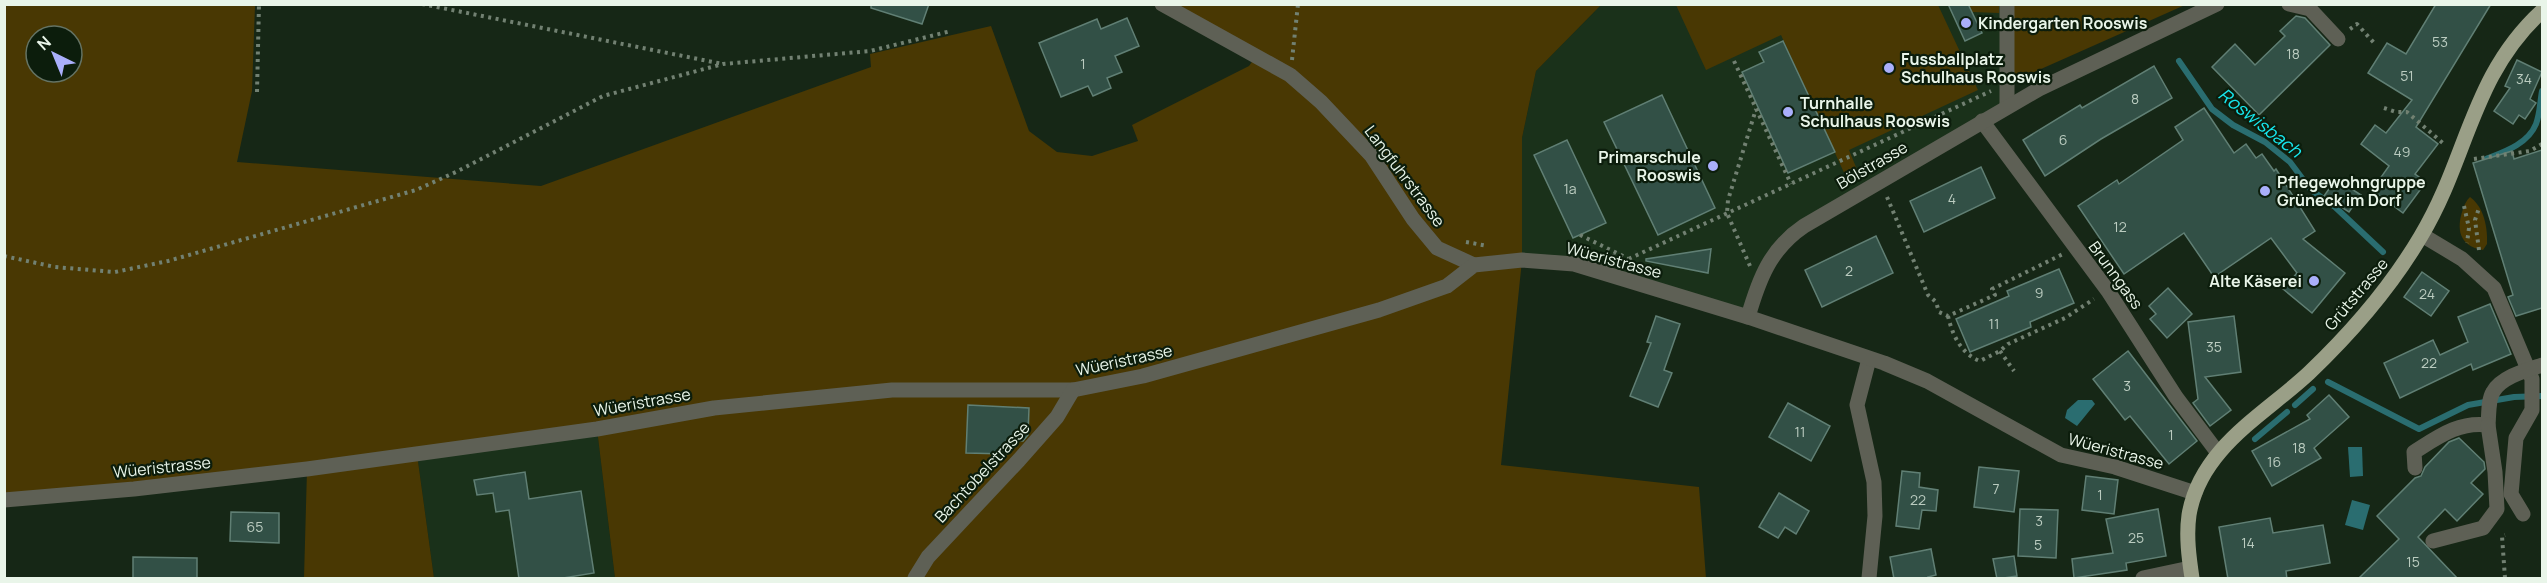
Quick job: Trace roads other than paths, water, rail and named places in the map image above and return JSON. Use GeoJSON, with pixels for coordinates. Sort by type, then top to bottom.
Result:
{"type":"FeatureCollection","features":[{"type":"Feature","properties":{"kind":"main road","name":"Grütstrasse"},"geometry":{"type":"LineString","coordinates":[[2191,573],[2188,528],[2195,493],[2218,453],[2235,435],[2310,372],[2386,289],[2422,235],[2453,171],[2476,106],[2489,78],[2511,44],[2542,10]]}},
{"type":"Feature","properties":{"kind":"street","name":"Langfuhrstrasse"},"geometry":{"type":"LineString","coordinates":[[1162,4],[1290,75],[1321,102],[1371,155],[1413,219],[1437,248],[1474,265]]}},
{"type":"Feature","properties":{"kind":"street"},"geometry":{"type":"LineString","coordinates":[[2007,4],[2007,106]]}},
{"type":"Feature","properties":{"kind":"street","name":"Bölstrasse"},"geometry":{"type":"LineString","coordinates":[[1748,317],[1758,283],[1773,255],[1797,231],[2007,106],[2097,60],[2217,4]]}},
{"type":"Feature","properties":{"kind":"street"},"geometry":{"type":"LineString","coordinates":[[2289,4],[2310,9],[2338,39]]}},
{"type":"Feature","properties":{"kind":"street","name":"Brunngass"},"geometry":{"type":"LineString","coordinates":[[1982,121],[2108,291],[2176,397],[2218,453]]}},
{"type":"Feature","properties":{"kind":"street"},"geometry":{"type":"LineString","coordinates":[[2422,235],[2467,263],[2494,288],[2534,371],[2532,410],[2516,438],[2511,494],[2523,514]]}},
{"type":"Feature","properties":{"kind":"street","name":"Wüeristrasse"},"geometry":{"type":"LineString","coordinates":[[4,500],[123,490],[307,469],[597,429],[714,408],[892,390],[1073,390],[1143,376],[1379,310],[1447,286],[1474,265],[1522,260],[1574,264],[1748,317],[1869,358],[1927,381],[2061,455],[2115,468],[2195,493]]}},
{"type":"Feature","properties":{"kind":"street"},"geometry":{"type":"LineString","coordinates":[[1869,358],[1857,405],[1874,482],[1875,516],[1869,579]]}},
{"type":"Feature","properties":{"kind":"street"},"geometry":{"type":"LineString","coordinates":[[2433,541],[2483,528],[2497,509],[2489,418],[2492,393],[2500,384],[2534,371]]}},
{"type":"Feature","properties":{"kind":"street","name":"Bachtobelstrasse"},"geometry":{"type":"LineString","coordinates":[[915,579],[928,556],[1057,417],[1073,390]]}},
{"type":"Feature","properties":{"kind":"street"},"geometry":{"type":"LineString","coordinates":[[2415,468],[2414,452],[2450,429],[2489,418]]}},
{"type":"Feature","properties":{"kind":"street"},"geometry":{"type":"LineString","coordinates":[[2142,579],[2191,573]]}},
{"type":"Feature","properties":{"kind":"water"},"geometry":{"type":"Polygon","coordinates":[[[2078,400],[2092,400],[2095,404],[2077,426],[2065,418],[2067,410],[2078,400]]]}},
{"type":"Feature","properties":{"kind":"water"},"geometry":{"type":"Polygon","coordinates":[[[2348,447],[2362,447],[2363,476],[2350,477],[2348,447]]]}},
{"type":"Feature","properties":{"kind":"water"},"geometry":{"type":"Polygon","coordinates":[[[2352,500],[2370,505],[2363,530],[2345,525],[2352,500]]]}},
{"type":"Feature","properties":{"kind":"waterway","name":"Roswisbach"},"geometry":{"type":"LineString","coordinates":[[2179,61],[2212,109],[2233,125],[2265,142],[2290,162],[2311,190],[2335,207],[2383,252]]}},
{"type":"Feature","properties":{"kind":"waterway"},"geometry":{"type":"LineString","coordinates":[[2486,159],[2515,146],[2532,131],[2536,124],[2542,91]]}},
{"type":"Feature","properties":{"kind":"waterway"},"geometry":{"type":"LineString","coordinates":[[2328,382],[2419,429],[2468,405],[2514,397],[2542,396]]}},
{"type":"Feature","properties":{"kind":"waterway"},"geometry":{"type":"LineString","coordinates":[[2295,405],[2313,389]]}},
{"type":"Feature","properties":{"kind":"waterway"},"geometry":{"type":"LineString","coordinates":[[2255,439],[2287,412]]}},
{"type":"Feature","properties":{"kind":"place","name":"Kindergarten Rooswis"},"geometry":{"type":"Point","coordinates":[1966,23]}},
{"type":"Feature","properties":{"kind":"place","name":"Fussballplatz Schulhaus Rooswis"},"geometry":{"type":"Point","coordinates":[1889,68]}},
{"type":"Feature","properties":{"kind":"place","name":"Turnhalle Schulhaus Rooswis"},"geometry":{"type":"Point","coordinates":[1788,112]}},
{"type":"Feature","properties":{"kind":"place","name":"Primarschule Rooswis"},"geometry":{"type":"Point","coordinates":[1713,166]}},
{"type":"Feature","properties":{"kind":"place","name":"Pflegewohngruppe Grüneck im Dorf"},"geometry":{"type":"Point","coordinates":[2265,191]}},
{"type":"Feature","properties":{"kind":"place","name":"Alte Käserei"},"geometry":{"type":"Point","coordinates":[2314,281]}}]}
